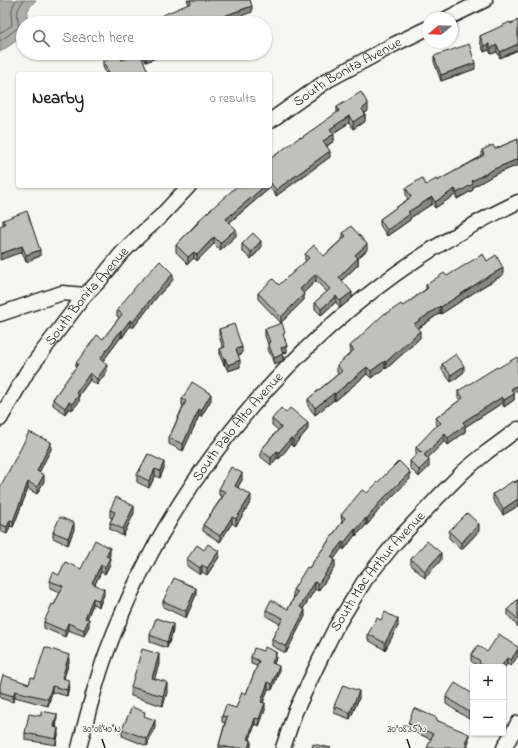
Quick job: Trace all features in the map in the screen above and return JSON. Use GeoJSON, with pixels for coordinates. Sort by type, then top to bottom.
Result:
{"type":"FeatureCollection","features":[{"type":"Feature","properties":{"kind":"street"},"geometry":{"type":"LineString","coordinates":[[458,13],[485,0]]}},
{"type":"Feature","properties":{"kind":"street","name":"South Bonita Avenue"},"geometry":{"type":"LineString","coordinates":[[272,120],[328,80],[422,31]]}},
{"type":"Feature","properties":{"kind":"street","name":"South Bonita Avenue"},"geometry":{"type":"LineString","coordinates":[[0,419],[28,372],[85,295],[100,280],[121,254],[160,217],[187,188]]}},
{"type":"Feature","properties":{"kind":"street","name":"South Palo Alto Avenue"},"geometry":{"type":"LineString","coordinates":[[79,748],[92,696],[106,653],[145,564],[184,496],[200,472],[235,427],[261,396],[303,352],[373,291],[403,269],[449,239],[518,202]]}},
{"type":"Feature","properties":{"kind":"street"},"geometry":{"type":"LineString","coordinates":[[0,314],[62,293],[85,295]]}},
{"type":"Feature","properties":{"kind":"street","name":"South Mac Arthur Avenue"},"geometry":{"type":"LineString","coordinates":[[283,748],[295,712],[320,657],[336,627],[365,580],[395,543],[464,471],[518,429]]}},
{"type":"Feature","properties":{"kind":"street"},"geometry":{"type":"LineString","coordinates":[[504,748],[518,723]]}},
{"type":"Feature","properties":{"kind":"water"},"geometry":{"type":"Polygon","coordinates":[[[0,0],[36,0],[28,10],[27,16],[16,16],[16,41],[0,52],[0,0]]]}},
{"type":"Feature","properties":{"kind":"building"},"geometry":{"type":"Polygon","coordinates":[[[190,0],[250,0],[252,6],[224,16],[160,16],[191,3],[190,0]]]}},
{"type":"Feature","properties":{"kind":"building"},"geometry":{"type":"Polygon","coordinates":[[[518,20],[518,44],[500,52],[497,45],[491,48],[489,44],[484,46],[480,36],[510,22],[511,24],[518,20]]]}},
{"type":"Feature","properties":{"kind":"building"},"geometry":{"type":"Polygon","coordinates":[[[469,44],[475,63],[441,75],[434,56],[469,44]]]}},
{"type":"Feature","properties":{"kind":"building"},"geometry":{"type":"Polygon","coordinates":[[[103,60],[143,60],[148,72],[108,72],[103,60]]]}},
{"type":"Feature","properties":{"kind":"building"},"geometry":{"type":"Polygon","coordinates":[[[361,92],[368,104],[362,109],[365,114],[353,122],[349,116],[330,129],[334,134],[323,141],[330,151],[276,190],[272,185],[272,158],[339,111],[337,107],[361,92]]]}},
{"type":"Feature","properties":{"kind":"building"},"geometry":{"type":"Polygon","coordinates":[[[518,139],[518,159],[494,169],[472,181],[473,184],[457,193],[455,189],[435,202],[432,197],[408,212],[410,214],[387,230],[380,219],[411,197],[406,188],[422,178],[426,185],[436,179],[437,181],[484,155],[482,150],[493,145],[495,149],[518,139]]]}},
{"type":"Feature","properties":{"kind":"building"},"geometry":{"type":"Polygon","coordinates":[[[235,188],[263,188],[226,219],[236,229],[220,243],[214,237],[197,255],[194,252],[188,257],[176,245],[200,221],[199,220],[235,188]]]}},
{"type":"Feature","properties":{"kind":"building"},"geometry":{"type":"Polygon","coordinates":[[[27,211],[40,250],[26,255],[22,246],[0,254],[0,226],[5,224],[3,220],[27,211]]]}},
{"type":"Feature","properties":{"kind":"building"},"geometry":{"type":"Polygon","coordinates":[[[351,226],[367,244],[355,255],[358,258],[339,277],[352,292],[340,301],[336,296],[321,309],[315,302],[330,289],[316,274],[300,289],[304,294],[281,317],[258,293],[273,279],[279,285],[309,258],[305,254],[314,245],[324,256],[346,236],[343,233],[351,226]]]}},
{"type":"Feature","properties":{"kind":"building"},"geometry":{"type":"Polygon","coordinates":[[[253,233],[261,241],[251,252],[242,244],[253,233]]]}},
{"type":"Feature","properties":{"kind":"building"},"geometry":{"type":"Polygon","coordinates":[[[483,254],[487,261],[496,255],[503,268],[441,307],[440,306],[414,324],[420,331],[386,362],[385,361],[371,371],[367,367],[335,394],[334,393],[315,408],[308,399],[342,371],[337,365],[354,350],[350,346],[385,313],[386,314],[401,304],[403,306],[428,288],[426,285],[444,273],[447,276],[483,254]]]}},
{"type":"Feature","properties":{"kind":"building"},"geometry":{"type":"Polygon","coordinates":[[[160,261],[173,274],[157,291],[133,322],[130,320],[122,331],[121,330],[100,359],[107,365],[97,379],[90,373],[76,393],[79,395],[72,404],[69,402],[65,408],[53,399],[78,364],[76,363],[97,335],[103,339],[122,314],[117,310],[137,285],[160,261]]]}},
{"type":"Feature","properties":{"kind":"building"},"geometry":{"type":"Polygon","coordinates":[[[282,323],[285,333],[283,334],[287,346],[281,348],[283,354],[274,358],[268,343],[270,342],[265,329],[282,323]]]}},
{"type":"Feature","properties":{"kind":"building"},"geometry":{"type":"Polygon","coordinates":[[[234,324],[242,347],[236,349],[240,360],[228,365],[220,349],[225,347],[219,329],[234,324]]]}},
{"type":"Feature","properties":{"kind":"building"},"geometry":{"type":"Polygon","coordinates":[[[456,354],[464,366],[451,375],[442,364],[456,354]]]}},
{"type":"Feature","properties":{"kind":"building"},"geometry":{"type":"Polygon","coordinates":[[[517,357],[518,385],[511,389],[514,394],[504,400],[502,397],[463,422],[465,425],[448,438],[445,434],[424,455],[429,460],[419,470],[410,461],[420,451],[416,447],[434,428],[441,423],[436,418],[463,398],[458,391],[497,367],[498,368],[517,357]]]}},
{"type":"Feature","properties":{"kind":"building"},"geometry":{"type":"Polygon","coordinates":[[[192,382],[211,394],[201,411],[199,409],[183,444],[169,438],[186,401],[182,399],[192,382]]]}},
{"type":"Feature","properties":{"kind":"building"},"geometry":{"type":"Polygon","coordinates":[[[281,408],[286,413],[290,408],[308,423],[293,440],[291,438],[279,452],[277,451],[271,458],[261,450],[281,427],[272,419],[281,408]]]}},
{"type":"Feature","properties":{"kind":"building"},"geometry":{"type":"Polygon","coordinates":[[[29,432],[51,442],[37,471],[44,475],[37,487],[28,482],[13,521],[10,520],[7,527],[0,524],[0,487],[29,432]]]}},
{"type":"Feature","properties":{"kind":"building"},"geometry":{"type":"Polygon","coordinates":[[[148,454],[164,462],[160,471],[155,469],[149,481],[137,475],[148,454]]]}},
{"type":"Feature","properties":{"kind":"building"},"geometry":{"type":"Polygon","coordinates":[[[399,461],[410,472],[378,504],[367,519],[366,518],[356,530],[355,529],[344,543],[342,542],[331,557],[335,560],[318,584],[315,582],[300,607],[305,610],[286,647],[272,639],[283,618],[266,610],[271,600],[288,609],[297,592],[293,590],[307,567],[309,568],[345,518],[341,515],[362,490],[367,493],[399,461]]]}},
{"type":"Feature","properties":{"kind":"building"},"geometry":{"type":"Polygon","coordinates":[[[231,467],[242,473],[235,486],[251,495],[236,519],[232,517],[220,536],[203,525],[226,492],[219,489],[231,467]]]}},
{"type":"Feature","properties":{"kind":"building"},"geometry":{"type":"Polygon","coordinates":[[[518,480],[518,499],[503,509],[493,494],[513,481],[515,483],[518,480]]]}},
{"type":"Feature","properties":{"kind":"building"},"geometry":{"type":"Polygon","coordinates":[[[116,497],[134,506],[123,529],[110,523],[115,512],[110,510],[116,497]]]}},
{"type":"Feature","properties":{"kind":"building"},"geometry":{"type":"Polygon","coordinates":[[[467,513],[479,524],[461,543],[449,531],[467,513]]]}},
{"type":"Feature","properties":{"kind":"building"},"geometry":{"type":"Polygon","coordinates":[[[60,517],[74,523],[68,538],[53,532],[60,517]]]}},
{"type":"Feature","properties":{"kind":"building"},"geometry":{"type":"Polygon","coordinates":[[[95,540],[110,548],[106,556],[110,558],[105,567],[101,565],[92,583],[104,589],[99,601],[93,598],[85,618],[89,619],[84,630],[68,623],[65,631],[44,622],[52,604],[54,605],[63,586],[50,581],[53,572],[59,575],[65,562],[81,569],[95,540]]]}},
{"type":"Feature","properties":{"kind":"building"},"geometry":{"type":"Polygon","coordinates":[[[427,541],[441,553],[425,571],[411,559],[427,541]]]}},
{"type":"Feature","properties":{"kind":"building"},"geometry":{"type":"Polygon","coordinates":[[[208,544],[219,551],[207,568],[202,565],[200,568],[187,559],[197,545],[204,550],[208,544]]]}},
{"type":"Feature","properties":{"kind":"building"},"geometry":{"type":"Polygon","coordinates":[[[174,578],[196,588],[186,611],[163,601],[174,578]]]}},
{"type":"Feature","properties":{"kind":"building"},"geometry":{"type":"Polygon","coordinates":[[[518,599],[518,620],[508,609],[518,599]]]}},
{"type":"Feature","properties":{"kind":"building"},"geometry":{"type":"Polygon","coordinates":[[[385,612],[398,619],[385,643],[368,634],[377,618],[381,620],[385,612]]]}},
{"type":"Feature","properties":{"kind":"building"},"geometry":{"type":"Polygon","coordinates":[[[156,618],[173,624],[167,642],[150,635],[156,618]]]}},
{"type":"Feature","properties":{"kind":"building"},"geometry":{"type":"Polygon","coordinates":[[[499,634],[518,647],[511,660],[507,658],[503,664],[480,664],[479,663],[480,661],[471,655],[478,645],[487,652],[499,634]]]}},
{"type":"Feature","properties":{"kind":"building"},"geometry":{"type":"Polygon","coordinates":[[[45,647],[69,655],[62,678],[69,680],[67,690],[52,686],[48,699],[15,691],[13,696],[0,692],[0,685],[3,675],[29,684],[31,677],[35,678],[45,647]]]}},
{"type":"Feature","properties":{"kind":"building"},"geometry":{"type":"Polygon","coordinates":[[[265,647],[276,652],[272,663],[279,666],[272,684],[268,682],[261,702],[265,703],[259,719],[255,718],[248,739],[251,740],[248,748],[230,748],[219,745],[227,717],[222,716],[226,705],[236,708],[242,692],[246,694],[259,661],[251,657],[254,648],[263,651],[265,647]]]}},
{"type":"Feature","properties":{"kind":"building"},"geometry":{"type":"Polygon","coordinates":[[[142,649],[159,654],[152,678],[167,682],[163,696],[131,687],[142,649]]]}},
{"type":"Feature","properties":{"kind":"building"},"geometry":{"type":"Polygon","coordinates":[[[455,683],[470,692],[470,710],[469,712],[446,697],[455,683]]]}},
{"type":"Feature","properties":{"kind":"building"},"geometry":{"type":"Polygon","coordinates":[[[343,685],[359,691],[350,713],[334,706],[343,685]]]}},
{"type":"Feature","properties":{"kind":"building"},"geometry":{"type":"Polygon","coordinates":[[[132,707],[145,712],[144,716],[155,720],[147,739],[122,729],[132,707]]]}},
{"type":"Feature","properties":{"kind":"building"},"geometry":{"type":"Polygon","coordinates":[[[414,708],[437,718],[436,720],[469,734],[465,743],[468,744],[466,748],[427,748],[433,734],[408,723],[414,708]]]}},
{"type":"Feature","properties":{"kind":"building"},"geometry":{"type":"Polygon","coordinates":[[[41,711],[57,714],[54,727],[58,728],[56,739],[25,733],[29,714],[41,716],[41,711]]]}},
{"type":"Feature","properties":{"kind":"building"},"geometry":{"type":"Polygon","coordinates":[[[313,744],[331,748],[312,748],[313,744]]]}}]}
